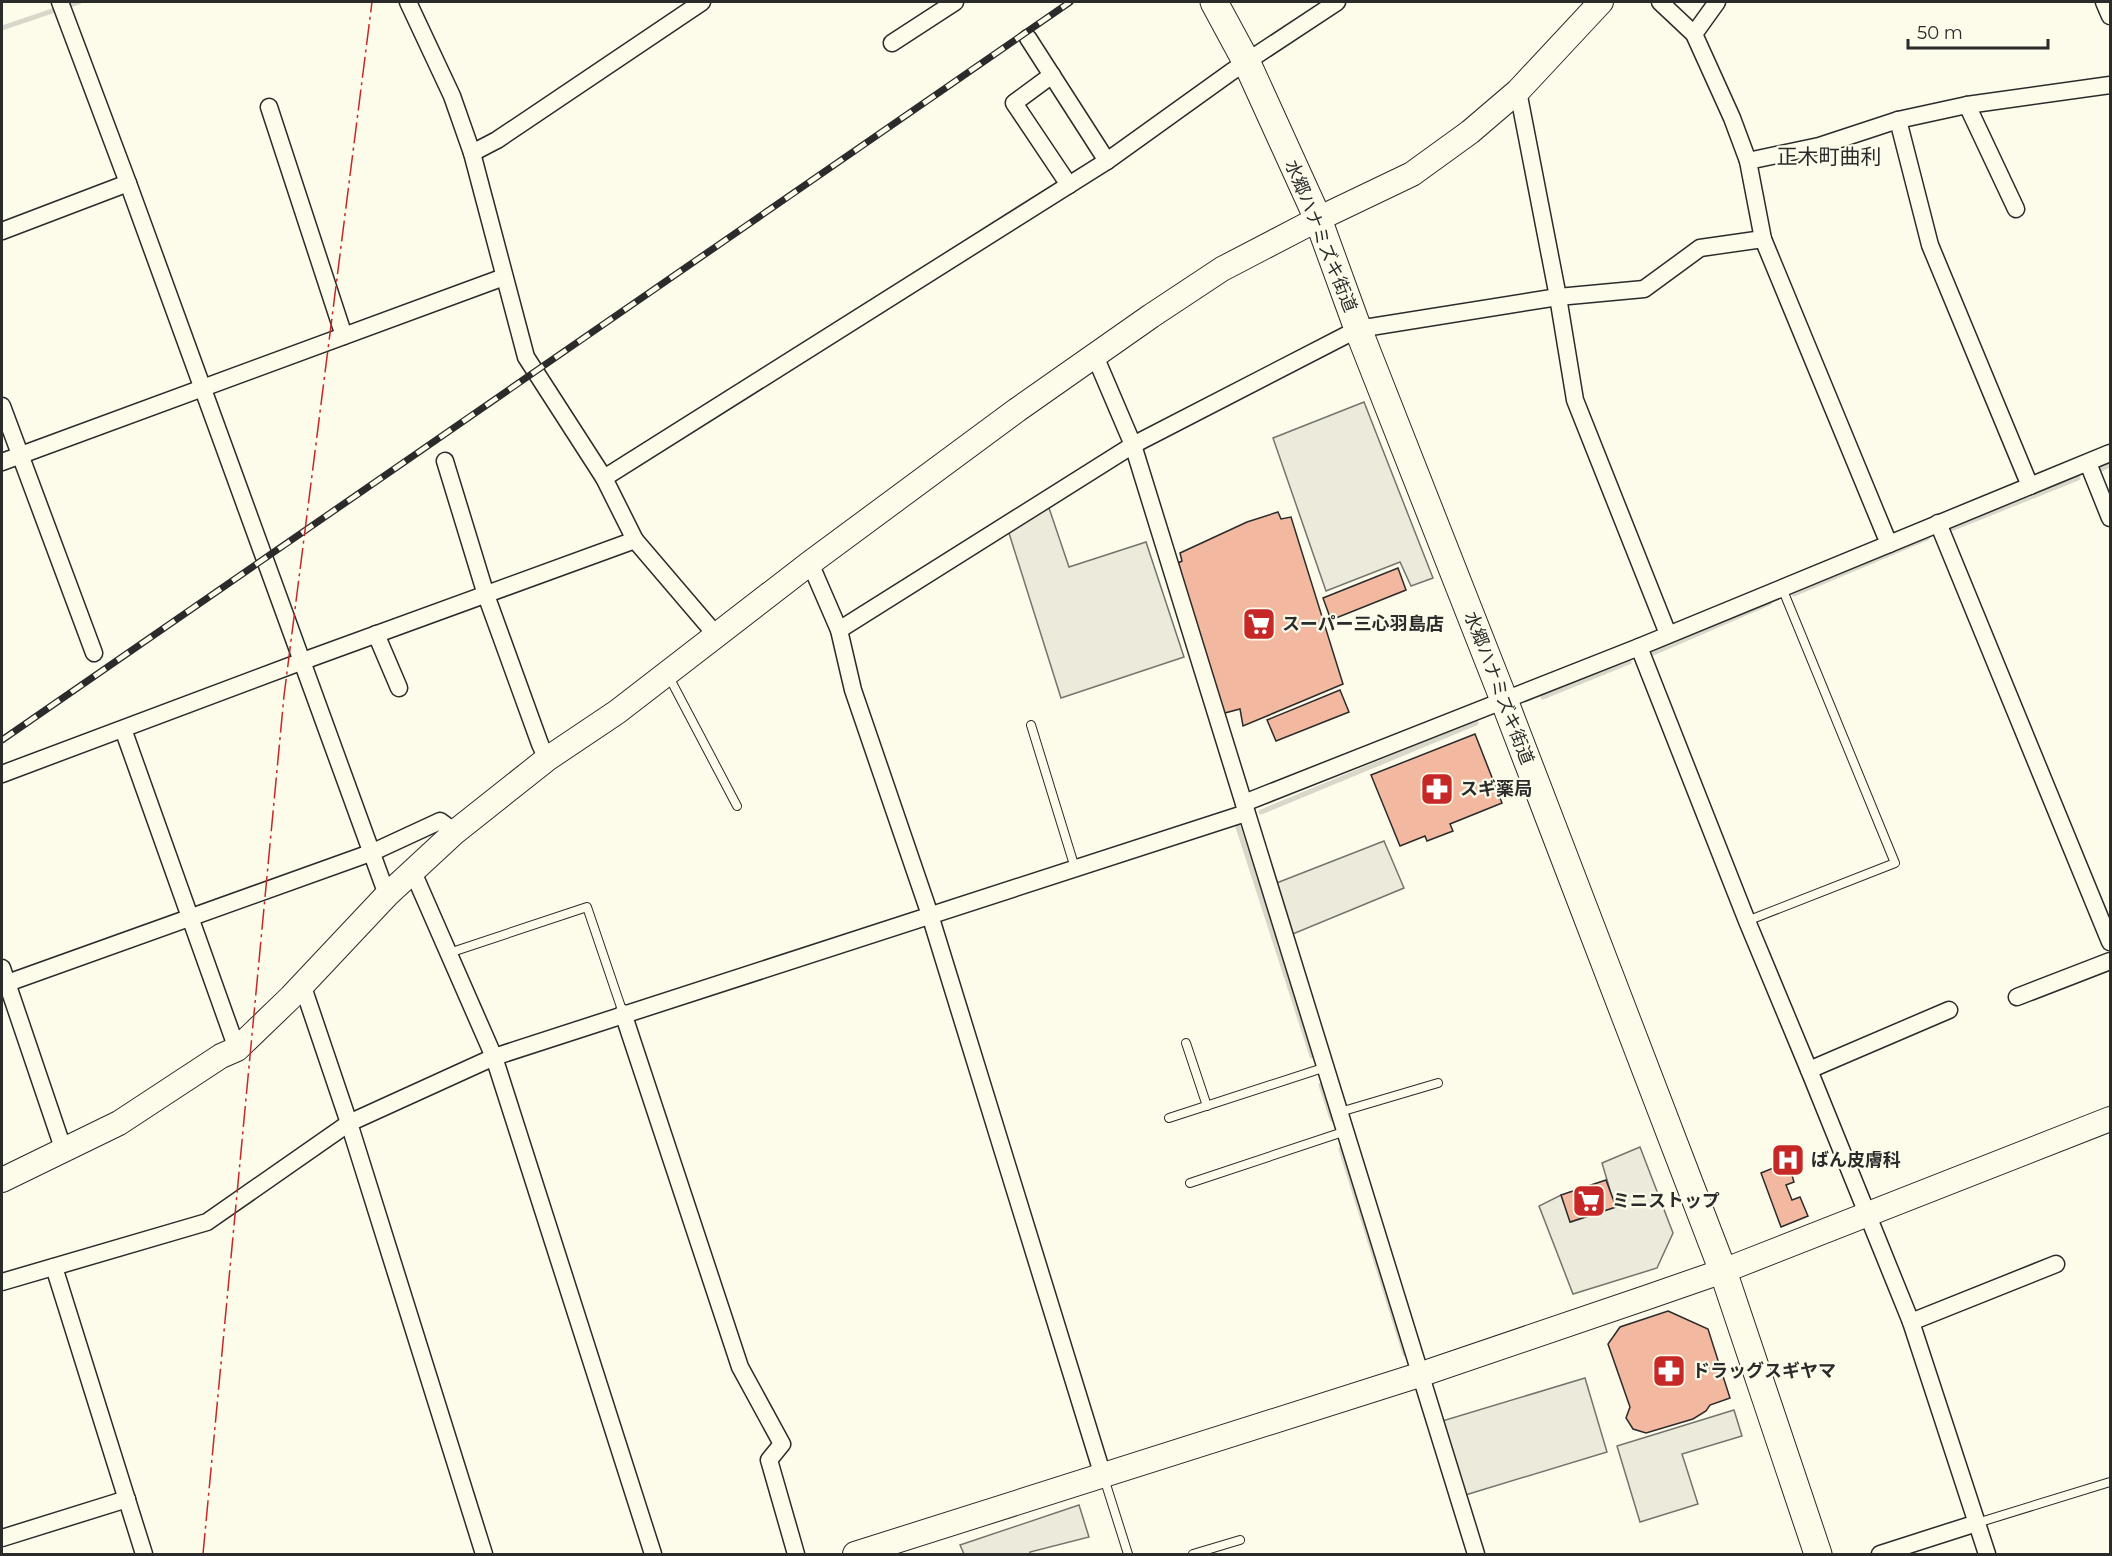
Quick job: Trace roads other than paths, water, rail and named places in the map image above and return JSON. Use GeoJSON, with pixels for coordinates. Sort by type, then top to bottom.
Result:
{"type":"FeatureCollection","features":[{"type":"Feature","properties":{"kind":"main road","name":"水郷ハナミズキ街道"},"geometry":{"type":"LineString","coordinates":[[1214,2],[1247,63],[1318,219],[1358,329],[1504,700],[1723,1271],[1818,1554]]}},
{"type":"Feature","properties":{"kind":"street"},"geometry":{"type":"LineString","coordinates":[[60,2],[387,894]]}},
{"type":"Feature","properties":{"kind":"street"},"geometry":{"type":"LineString","coordinates":[[408,2],[452,96],[472,153],[526,357],[604,478],[635,540],[717,636]]}},
{"type":"Feature","properties":{"kind":"street"},"geometry":{"type":"LineString","coordinates":[[472,153],[497,140],[702,2]]}},
{"type":"Feature","properties":{"kind":"street"},"geometry":{"type":"LineString","coordinates":[[892,43],[955,2]]}},
{"type":"Feature","properties":{"kind":"street"},"geometry":{"type":"LineString","coordinates":[[604,478],[1069,185],[1231,72],[1337,2]]}},
{"type":"Feature","properties":{"kind":"street"},"geometry":{"type":"LineString","coordinates":[[2,1180],[119,1123],[221,1056],[237,1049],[387,894],[455,832],[548,759],[668,675],[810,563],[1017,410],[1151,316],[1222,269],[1412,174],[1470,132],[1518,92],[1601,2]]}},
{"type":"Feature","properties":{"kind":"street"},"geometry":{"type":"LineString","coordinates":[[1660,2],[1694,34],[1732,118],[1748,161],[1763,239],[1889,544]]}},
{"type":"Feature","properties":{"kind":"street"},"geometry":{"type":"LineString","coordinates":[[1694,34],[1717,2]]}},
{"type":"Feature","properties":{"kind":"street"},"geometry":{"type":"LineString","coordinates":[[2104,2],[2110,16]]}},
{"type":"Feature","properties":{"kind":"street"},"geometry":{"type":"LineString","coordinates":[[1028,38],[1107,160]]}},
{"type":"Feature","properties":{"kind":"street"},"geometry":{"type":"LineString","coordinates":[[1052,75],[1014,103],[1069,185]]}},
{"type":"Feature","properties":{"kind":"street"},"geometry":{"type":"LineString","coordinates":[[1748,161],[1819,146],[1898,120],[1967,105],[2110,85]]}},
{"type":"Feature","properties":{"kind":"street"},"geometry":{"type":"LineString","coordinates":[[1518,92],[1558,297],[1575,400],[1668,634]]}},
{"type":"Feature","properties":{"kind":"street"},"geometry":{"type":"LineString","coordinates":[[1967,105],[2016,210]]}},
{"type":"Feature","properties":{"kind":"street"},"geometry":{"type":"LineString","coordinates":[[269,108],[344,336]]}},
{"type":"Feature","properties":{"kind":"street"},"geometry":{"type":"LineString","coordinates":[[1898,120],[1930,245],[2030,486]]}},
{"type":"Feature","properties":{"kind":"street"},"geometry":{"type":"LineString","coordinates":[[2,231],[128,183]]}},
{"type":"Feature","properties":{"kind":"street"},"geometry":{"type":"LineString","coordinates":[[839,630],[1132,445],[1358,329],[1558,297],[1644,289],[1700,248],[1763,239]]}},
{"type":"Feature","properties":{"kind":"street"},"geometry":{"type":"LineString","coordinates":[[2,462],[504,277]]}},
{"type":"Feature","properties":{"kind":"street"},"geometry":{"type":"LineString","coordinates":[[1095,356],[1132,445],[1341,1112],[1419,1375],[1476,1554]]}},
{"type":"Feature","properties":{"kind":"street"},"geometry":{"type":"LineString","coordinates":[[2,406],[94,653]]}},
{"type":"Feature","properties":{"kind":"street"},"geometry":{"type":"LineString","coordinates":[[2,1282],[207,1222],[349,1123],[494,1057],[623,1013],[1075,868],[1245,808],[2110,453]]}},
{"type":"Feature","properties":{"kind":"street"},"geometry":{"type":"LineString","coordinates":[[445,461],[486,595],[540,744],[548,759]]}},
{"type":"Feature","properties":{"kind":"street"},"geometry":{"type":"LineString","coordinates":[[2088,463],[2110,518]]}},
{"type":"Feature","properties":{"kind":"street"},"geometry":{"type":"LineString","coordinates":[[1938,523],[2110,942]]}},
{"type":"Feature","properties":{"kind":"street"},"geometry":{"type":"LineString","coordinates":[[2,774],[635,540]]}},
{"type":"Feature","properties":{"kind":"street"},"geometry":{"type":"LineString","coordinates":[[810,563],[839,630],[853,690],[930,915],[1103,1476]]}},
{"type":"Feature","properties":{"kind":"street"},"geometry":{"type":"LineString","coordinates":[[376,634],[399,688]]}},
{"type":"Feature","properties":{"kind":"street"},"geometry":{"type":"LineString","coordinates":[[1639,647],[1747,921],[1911,1322],[1987,1554]]}},
{"type":"Feature","properties":{"kind":"street"},"geometry":{"type":"LineString","coordinates":[[123,729],[237,1049]]}},
{"type":"Feature","properties":{"kind":"street"},"geometry":{"type":"LineString","coordinates":[[64,1151],[3,979],[190,918],[373,852],[440,821],[455,832]]}},
{"type":"Feature","properties":{"kind":"street"},"geometry":{"type":"LineString","coordinates":[[413,872],[494,1057],[653,1554]]}},
{"type":"Feature","properties":{"kind":"street"},"geometry":{"type":"LineString","coordinates":[[2017,997],[2110,961]]}},
{"type":"Feature","properties":{"kind":"street"},"geometry":{"type":"LineString","coordinates":[[302,984],[349,1123],[483,1554]]}},
{"type":"Feature","properties":{"kind":"street"},"geometry":{"type":"LineString","coordinates":[[1809,1070],[1949,1010]]}},
{"type":"Feature","properties":{"kind":"street"},"geometry":{"type":"LineString","coordinates":[[623,1013],[740,1368],[782,1444],[769,1460],[796,1554]]}},
{"type":"Feature","properties":{"kind":"street"},"geometry":{"type":"LineString","coordinates":[[855,1554],[1419,1375],[1723,1271],[2110,1119]]}},
{"type":"Feature","properties":{"kind":"street"},"geometry":{"type":"LineString","coordinates":[[1911,1322],[2056,1264]]}},
{"type":"Feature","properties":{"kind":"street"},"geometry":{"type":"LineString","coordinates":[[54,1267],[144,1554]]}},
{"type":"Feature","properties":{"kind":"street"},"geometry":{"type":"LineString","coordinates":[[2,1538],[126,1499]]}},
{"type":"Feature","properties":{"kind":"street"},"geometry":{"type":"LineString","coordinates":[[1880,1554],[1977,1523]]}},
{"type":"Feature","properties":{"kind":"lane"},"geometry":{"type":"LineString","coordinates":[[1747,921],[1895,863],[1782,588]]}},
{"type":"Feature","properties":{"kind":"lane"},"geometry":{"type":"LineString","coordinates":[[668,675],[737,806]]}},
{"type":"Feature","properties":{"kind":"lane"},"geometry":{"type":"LineString","coordinates":[[1031,725],[1075,868]]}},
{"type":"Feature","properties":{"kind":"lane"},"geometry":{"type":"LineString","coordinates":[[449,953],[587,907],[623,1013]]}},
{"type":"Feature","properties":{"kind":"lane"},"geometry":{"type":"LineString","coordinates":[[1186,1043],[1207,1106]]}},
{"type":"Feature","properties":{"kind":"lane"},"geometry":{"type":"LineString","coordinates":[[1169,1118],[1327,1067]]}},
{"type":"Feature","properties":{"kind":"lane"},"geometry":{"type":"LineString","coordinates":[[1341,1112],[1438,1083]]}},
{"type":"Feature","properties":{"kind":"lane"},"geometry":{"type":"LineString","coordinates":[[1190,1183],[1346,1131]]}},
{"type":"Feature","properties":{"kind":"lane"},"geometry":{"type":"LineString","coordinates":[[1103,1476],[1128,1554]]}},
{"type":"Feature","properties":{"kind":"lane"},"geometry":{"type":"LineString","coordinates":[[1977,1523],[2110,1482]]}},
{"type":"Feature","properties":{"kind":"lane"},"geometry":{"type":"LineString","coordinates":[[1193,1554],[1240,1540]]}},
{"type":"Feature","properties":{"kind":"waterway"},"geometry":{"type":"LineString","coordinates":[[2,28],[79,2]]}},
{"type":"Feature","properties":{"kind":"waterway"},"geometry":{"type":"LineString","coordinates":[[2101,469],[2110,465]]}},
{"type":"Feature","properties":{"kind":"waterway"},"geometry":{"type":"LineString","coordinates":[[1951,529],[2078,478]]}},
{"type":"Feature","properties":{"kind":"waterway"},"geometry":{"type":"LineString","coordinates":[[1794,594],[1927,538]]}},
{"type":"Feature","properties":{"kind":"waterway"},"geometry":{"type":"LineString","coordinates":[[1653,653],[1769,603]]}},
{"type":"Feature","properties":{"kind":"waterway"},"geometry":{"type":"LineString","coordinates":[[1543,697],[1629,662]]}},
{"type":"Feature","properties":{"kind":"waterway"},"geometry":{"type":"LineString","coordinates":[[1261,812],[1476,723]]}},
{"type":"Feature","properties":{"kind":"waterway"},"geometry":{"type":"LineString","coordinates":[[1238,827],[1312,1056]]}},
{"type":"Feature","properties":{"kind":"waterway"},"geometry":{"type":"LineString","coordinates":[[1321,1085],[1332,1119]]}},
{"type":"Feature","properties":{"kind":"waterway"},"geometry":{"type":"LineString","coordinates":[[1341,1149],[1405,1354]]}},
{"type":"Feature","properties":{"kind":"railway"},"geometry":{"type":"LineString","coordinates":[[2,740],[1070,2]]}},
{"type":"Feature","properties":{"kind":"place","name":"スーパー三心羽島店"},"geometry":{"type":"Point","coordinates":[1259,624]}},
{"type":"Feature","properties":{"kind":"place","name":"スギ薬局"},"geometry":{"type":"Point","coordinates":[1437,789]}},
{"type":"Feature","properties":{"kind":"place","name":"ばん皮膚科"},"geometry":{"type":"Point","coordinates":[1788,1160]}},
{"type":"Feature","properties":{"kind":"place","name":"ミニストップ"},"geometry":{"type":"Point","coordinates":[1589,1201]}},
{"type":"Feature","properties":{"kind":"place","name":"ドラッグスギヤマ"},"geometry":{"type":"Point","coordinates":[1669,1371]}},
{"type":"Feature","properties":{"kind":"district","name":"正木町曲利"},"geometry":{"type":"Point","coordinates":[1829,157]}}]}
